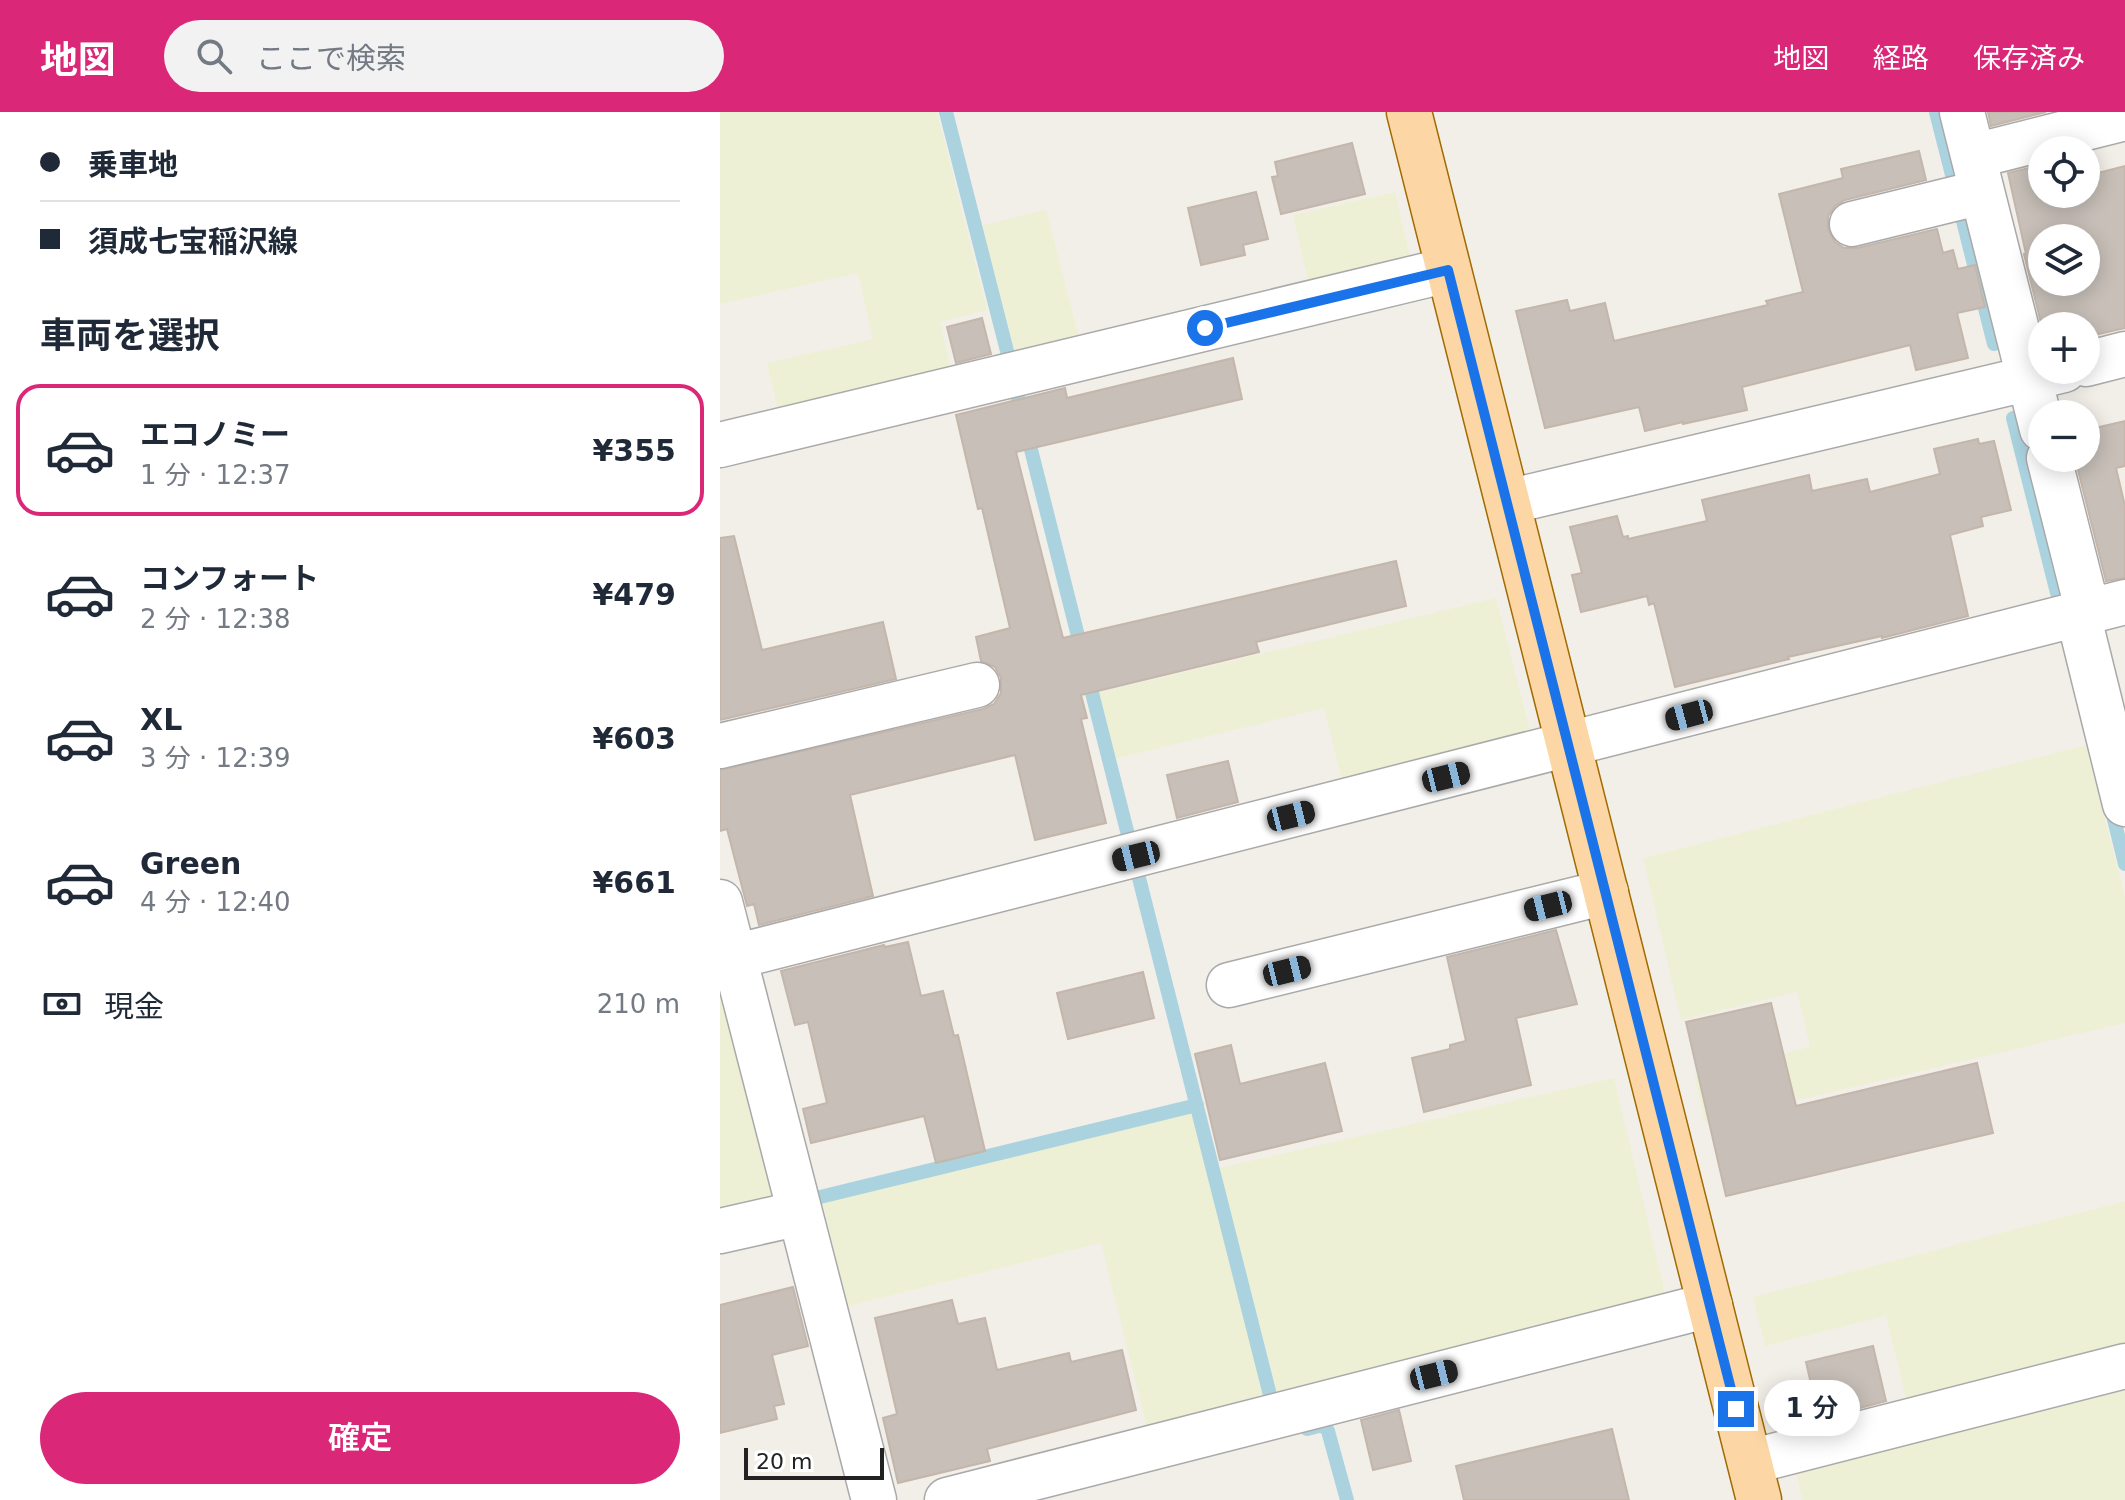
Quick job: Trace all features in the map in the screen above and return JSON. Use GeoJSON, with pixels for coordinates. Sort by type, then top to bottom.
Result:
{"type":"FeatureCollection","features":[{"type":"Feature","properties":{"kind":"main road"},"geometry":{"type":"LineString","coordinates":[[1409,112],[1754,1481]]}},
{"type":"Feature","properties":{"kind":"street"},"geometry":{"type":"LineString","coordinates":[[1962,112],[1978,174],[2028,319]]}},
{"type":"Feature","properties":{"kind":"street"},"geometry":{"type":"LineString","coordinates":[[1852,224],[2125,118]]}},
{"type":"Feature","properties":{"kind":"street"},"geometry":{"type":"LineString","coordinates":[[720,445],[1448,270]]}},
{"type":"Feature","properties":{"kind":"street"},"geometry":{"type":"LineString","coordinates":[[2100,360],[2125,354]]}},
{"type":"Feature","properties":{"kind":"street"},"geometry":{"type":"LineString","coordinates":[[1508,502],[2028,379]]}},
{"type":"Feature","properties":{"kind":"street"},"geometry":{"type":"LineString","coordinates":[[2053,472],[2097,610],[2125,804]]}},
{"type":"Feature","properties":{"kind":"street"},"geometry":{"type":"LineString","coordinates":[[734,957],[2097,610]]}},
{"type":"Feature","properties":{"kind":"street"},"geometry":{"type":"LineString","coordinates":[[720,746],[977,685]]}},
{"type":"Feature","properties":{"kind":"street"},"geometry":{"type":"LineString","coordinates":[[1229,985],[1606,892]]}},
{"type":"Feature","properties":{"kind":"street"},"geometry":{"type":"LineString","coordinates":[[720,902],[874,1500]]}},
{"type":"Feature","properties":{"kind":"street"},"geometry":{"type":"LineString","coordinates":[[720,1231],[800,1213]]}},
{"type":"Feature","properties":{"kind":"street"},"geometry":{"type":"LineString","coordinates":[[947,1500],[1008,1493],[1710,1305]]}},
{"type":"Feature","properties":{"kind":"street"},"geometry":{"type":"LineString","coordinates":[[1754,1481],[2125,1366]]}},
{"type":"Feature","properties":{"kind":"green space"},"geometry":{"type":"Polygon","coordinates":[[[720,112],[937,112],[987,310],[940,322],[952,376],[779,416],[767,363],[873,339],[858,273],[720,304],[720,112]]]}},
{"type":"Feature","properties":{"kind":"green space"},"geometry":{"type":"Polygon","coordinates":[[[1395,192],[1411,261],[1309,284],[1293,215],[1395,192]]]}},
{"type":"Feature","properties":{"kind":"green space"},"geometry":{"type":"Polygon","coordinates":[[[1046,209],[1080,342],[1014,359],[981,226],[1046,209]]]}},
{"type":"Feature","properties":{"kind":"green space"},"geometry":{"type":"Polygon","coordinates":[[[1496,598],[1533,742],[1344,790],[1324,708],[1114,759],[1097,693],[1496,598]]]}},
{"type":"Feature","properties":{"kind":"green space"},"geometry":{"type":"Polygon","coordinates":[[[2086,745],[2125,897],[2125,1023],[1705,1122],[1694,1075],[1810,1047],[1797,992],[1681,1020],[1643,858],[2086,745]]]}},
{"type":"Feature","properties":{"kind":"green space"},"geometry":{"type":"Polygon","coordinates":[[[720,967],[777,1189],[767,1206],[720,1217],[720,967]]]}},
{"type":"Feature","properties":{"kind":"green space"},"geometry":{"type":"Polygon","coordinates":[[[1614,1078],[1668,1306],[1280,1404],[1219,1168],[1614,1078]]]}},
{"type":"Feature","properties":{"kind":"green space"},"geometry":{"type":"Polygon","coordinates":[[[1192,1112],[1265,1402],[1148,1432],[1101,1243],[848,1306],[822,1201],[1192,1112]]]}},
{"type":"Feature","properties":{"kind":"green space"},"geometry":{"type":"Polygon","coordinates":[[[2125,1201],[2125,1357],[1909,1411],[1886,1316],[1765,1346],[1753,1297],[2125,1201]]]}},
{"type":"Feature","properties":{"kind":"green space"},"geometry":{"type":"Polygon","coordinates":[[[2125,1380],[2125,1500],[1803,1500],[1796,1473],[1812,1457],[2125,1380]]]}},
{"type":"Feature","properties":{"kind":"building"},"geometry":{"type":"Polygon","coordinates":[[[1988,112],[2046,112],[1991,126],[1988,112]]]}},
{"type":"Feature","properties":{"kind":"building"},"geometry":{"type":"Polygon","coordinates":[[[1352,143],[1365,194],[1281,214],[1272,177],[1278,176],[1275,162],[1352,143]]]}},
{"type":"Feature","properties":{"kind":"building"},"geometry":{"type":"Polygon","coordinates":[[[1919,151],[1926,180],[1845,200],[1835,206],[1828,216],[1828,229],[1835,242],[1844,248],[1857,248],[1937,229],[1943,253],[1953,250],[1958,269],[1975,265],[1985,307],[1957,313],[1968,358],[1916,370],[1910,345],[1742,387],[1747,410],[1645,431],[1639,407],[1545,428],[1516,311],[1567,300],[1570,311],[1605,303],[1614,341],[1768,305],[1766,301],[1803,292],[1779,194],[1843,178],[1841,169],[1919,151]]]}},
{"type":"Feature","properties":{"kind":"building"},"geometry":{"type":"Polygon","coordinates":[[[2125,166],[2125,328],[2100,334],[2100,312],[2038,312],[2034,296],[2100,296],[2100,224],[2028,224],[2028,270],[2008,173],[2028,168],[2028,208],[2100,208],[2100,172],[2125,166]]]}},
{"type":"Feature","properties":{"kind":"building"},"geometry":{"type":"Polygon","coordinates":[[[1256,192],[1268,239],[1243,245],[1245,255],[1201,265],[1188,208],[1256,192]]]}},
{"type":"Feature","properties":{"kind":"building"},"geometry":{"type":"Polygon","coordinates":[[[982,318],[991,354],[956,363],[947,327],[982,318]]]}},
{"type":"Feature","properties":{"kind":"building"},"geometry":{"type":"Polygon","coordinates":[[[1233,358],[1242,399],[1016,452],[1063,638],[1396,561],[1406,606],[1256,642],[1259,652],[1081,695],[1087,718],[1081,719],[1106,823],[1035,840],[1015,755],[850,795],[873,896],[759,925],[754,904],[747,906],[727,829],[720,831],[720,770],[983,709],[994,704],[1001,693],[1001,678],[995,667],[981,661],[976,637],[1010,628],[956,415],[1065,388],[1067,398],[1233,358]]]}},
{"type":"Feature","properties":{"kind":"building"},"geometry":{"type":"Polygon","coordinates":[[[2125,421],[2125,466],[2116,468],[2125,506],[2125,578],[2106,581],[2079,472],[2100,472],[2100,427],[2125,421]]]}},
{"type":"Feature","properties":{"kind":"building"},"geometry":{"type":"Polygon","coordinates":[[[1978,439],[1979,444],[1994,441],[2011,510],[1981,517],[1983,526],[1950,535],[1968,616],[1788,657],[1675,687],[1654,603],[1649,605],[1647,596],[1581,612],[1572,575],[1582,573],[1570,527],[1617,516],[1623,537],[1628,536],[1628,539],[1707,521],[1702,500],[1809,475],[1812,491],[1867,479],[1870,492],[1940,474],[1934,449],[1978,439]]]}},
{"type":"Feature","properties":{"kind":"building"},"geometry":{"type":"Polygon","coordinates":[[[734,536],[762,650],[883,622],[896,679],[720,720],[720,538],[734,536]]]}},
{"type":"Feature","properties":{"kind":"building"},"geometry":{"type":"Polygon","coordinates":[[[1228,761],[1238,802],[1177,818],[1167,775],[1228,761]]]}},
{"type":"Feature","properties":{"kind":"building"},"geometry":{"type":"Polygon","coordinates":[[[1556,930],[1577,1004],[1516,1018],[1531,1085],[1424,1112],[1412,1058],[1450,1049],[1450,1045],[1466,1041],[1447,957],[1556,930]]]}},
{"type":"Feature","properties":{"kind":"building"},"geometry":{"type":"Polygon","coordinates":[[[908,942],[921,996],[943,991],[954,1036],[958,1035],[985,1151],[936,1163],[924,1116],[811,1143],[803,1109],[827,1103],[808,1022],[795,1025],[781,971],[884,945],[908,942]]]}},
{"type":"Feature","properties":{"kind":"building"},"geometry":{"type":"Polygon","coordinates":[[[1143,972],[1154,1018],[1068,1039],[1057,993],[1143,972]]]}},
{"type":"Feature","properties":{"kind":"building"},"geometry":{"type":"Polygon","coordinates":[[[1771,1003],[1796,1106],[1977,1063],[1993,1133],[1726,1196],[1686,1022],[1771,1003]]]}},
{"type":"Feature","properties":{"kind":"building"},"geometry":{"type":"Polygon","coordinates":[[[1231,1045],[1240,1084],[1325,1063],[1342,1131],[1220,1160],[1195,1054],[1231,1045]]]}},
{"type":"Feature","properties":{"kind":"building"},"geometry":{"type":"Polygon","coordinates":[[[793,1287],[808,1346],[772,1355],[784,1404],[774,1406],[777,1419],[720,1433],[720,1305],[793,1287]]]}},
{"type":"Feature","properties":{"kind":"building"},"geometry":{"type":"Polygon","coordinates":[[[952,1300],[958,1324],[985,1318],[997,1370],[1069,1353],[1071,1362],[1122,1350],[1136,1410],[987,1449],[990,1461],[898,1483],[883,1418],[897,1414],[875,1318],[952,1300]]]}},
{"type":"Feature","properties":{"kind":"building"},"geometry":{"type":"Polygon","coordinates":[[[1873,1346],[1886,1401],[1819,1419],[1806,1362],[1873,1346]]]}},
{"type":"Feature","properties":{"kind":"building"},"geometry":{"type":"Polygon","coordinates":[[[1399,1410],[1411,1461],[1373,1470],[1361,1420],[1399,1410]]]}},
{"type":"Feature","properties":{"kind":"building"},"geometry":{"type":"Polygon","coordinates":[[[1612,1429],[1629,1500],[1464,1500],[1456,1466],[1612,1429]]]}},
{"type":"Feature","properties":{"kind":"waterway"},"geometry":{"type":"LineString","coordinates":[[946,112],[1008,355]]}},
{"type":"Feature","properties":{"kind":"waterway"},"geometry":{"type":"LineString","coordinates":[[1936,112],[1953,179]]}},
{"type":"Feature","properties":{"kind":"waterway"},"geometry":{"type":"LineString","coordinates":[[1962,217],[1994,344]]}},
{"type":"Feature","properties":{"kind":"waterway"},"geometry":{"type":"LineString","coordinates":[[1016,390],[1082,652]]}},
{"type":"Feature","properties":{"kind":"waterway"},"geometry":{"type":"LineString","coordinates":[[2013,418],[2057,593]]}},
{"type":"Feature","properties":{"kind":"waterway"},"geometry":{"type":"LineString","coordinates":[[1088,677],[1128,835]]}},
{"type":"Feature","properties":{"kind":"waterway"},"geometry":{"type":"LineString","coordinates":[[2111,807],[2125,864]]}},
{"type":"Feature","properties":{"kind":"waterway"},"geometry":{"type":"LineString","coordinates":[[1139,878],[1272,1403]]}},
{"type":"Feature","properties":{"kind":"waterway"},"geometry":{"type":"LineString","coordinates":[[816,1198],[1197,1105]]}},
{"type":"Feature","properties":{"kind":"waterway"},"geometry":{"type":"LineString","coordinates":[[1307,1429],[1323,1425],[1328,1431],[1347,1500]]}},
{"type":"Feature","properties":{"kind":"route"},"geometry":{"type":"LineString","coordinates":[[1205,328],[1448,270],[1736,1409]]}}]}
